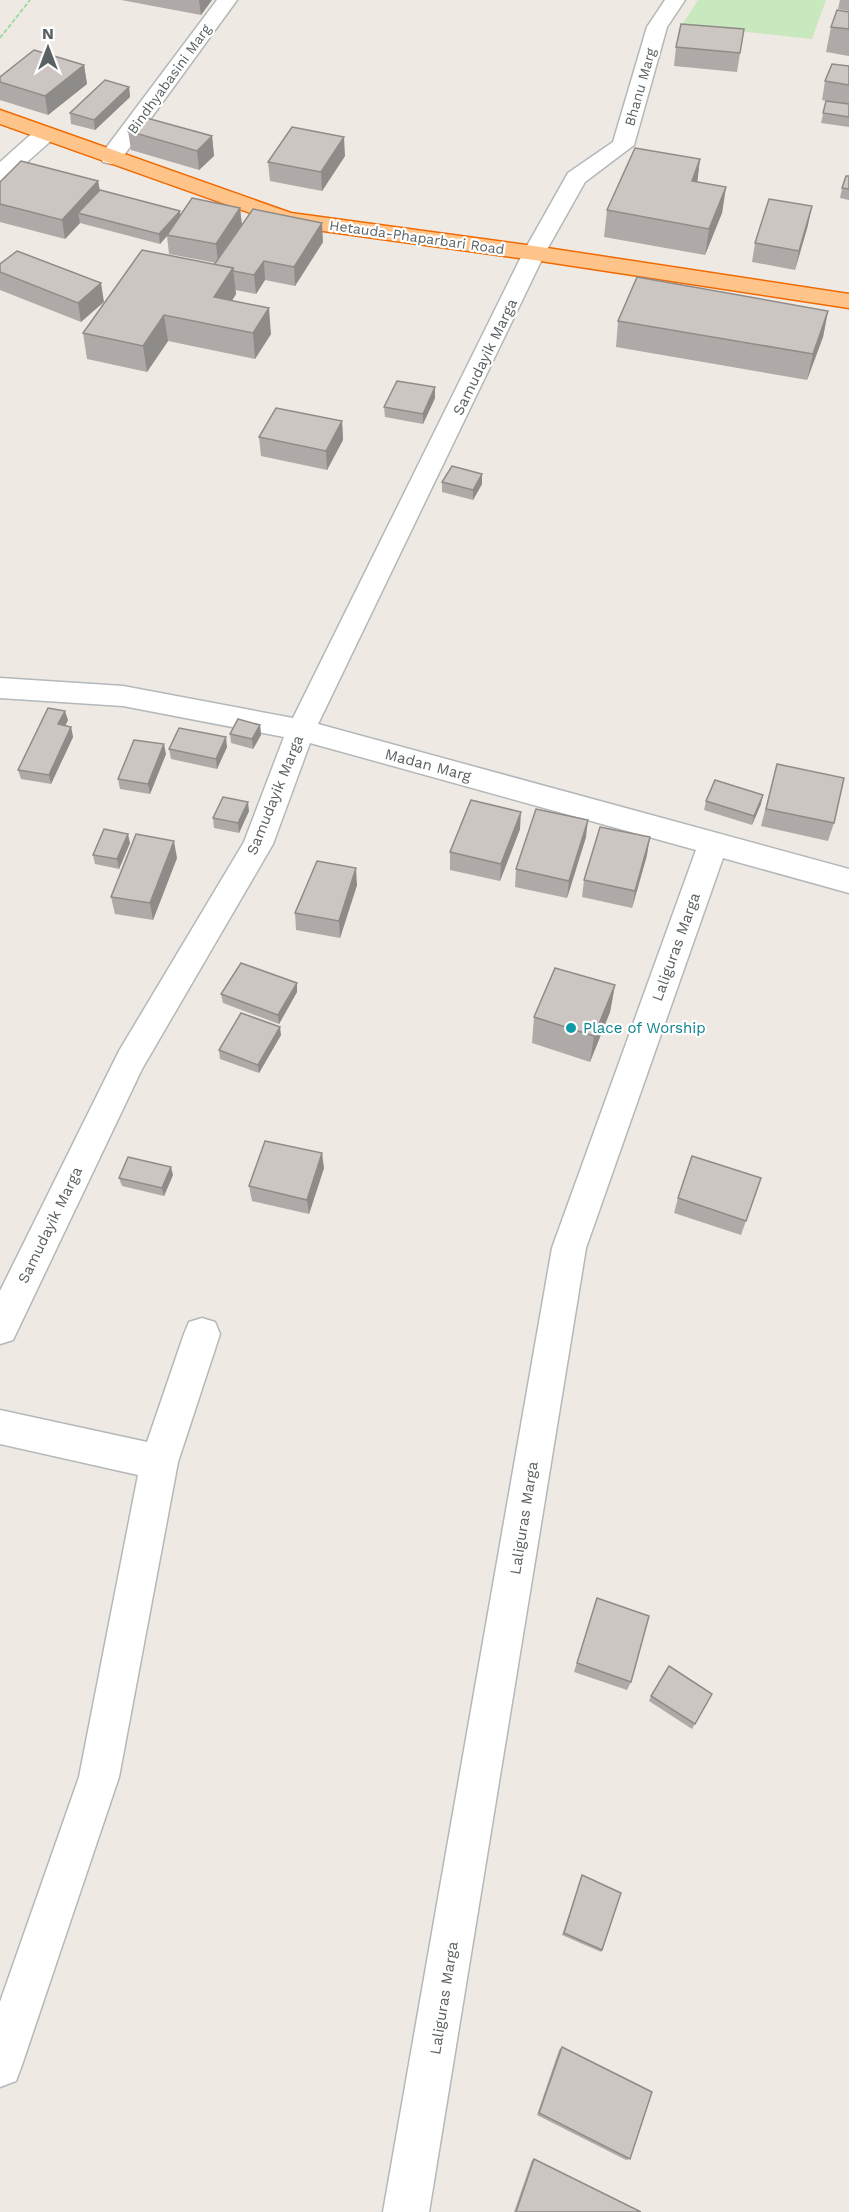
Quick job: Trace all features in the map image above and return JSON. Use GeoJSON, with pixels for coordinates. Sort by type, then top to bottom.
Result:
{"type":"FeatureCollection","features":[{"type":"Feature","properties":{"kind":"highway","name":"Hetauda-Phaparbari Road"},"geometry":{"type":"LineString","coordinates":[[0,116],[287,219],[534,253],[849,301]]}},
{"type":"Feature","properties":{"kind":"street","name":"Bindhyabasini Marg"},"geometry":{"type":"LineString","coordinates":[[111,157],[226,0]]}},
{"type":"Feature","properties":{"kind":"street","name":"Bhanu Marg"},"geometry":{"type":"LineString","coordinates":[[534,253],[576,178],[623,144],[657,27],[675,0]]}},
{"type":"Feature","properties":{"kind":"street"},"geometry":{"type":"LineString","coordinates":[[0,174],[45,134]]}},
{"type":"Feature","properties":{"kind":"street","name":"Samudayik Marga"},"geometry":{"type":"LineString","coordinates":[[0,1328],[130,1062],[258,843],[301,730],[534,253]]}},
{"type":"Feature","properties":{"kind":"street","name":"Madan Marg"},"geometry":{"type":"LineString","coordinates":[[0,688],[123,696],[301,730],[849,881]]}},
{"type":"Feature","properties":{"kind":"street","name":"Laliguras Marga"},"geometry":{"type":"LineString","coordinates":[[406,2212],[569,1248],[712,843]]}},
{"type":"Feature","properties":{"kind":"street"},"geometry":{"type":"LineString","coordinates":[[0,2065],[99,1778],[159,1462],[202,1334]]}},
{"type":"Feature","properties":{"kind":"street"},"geometry":{"type":"LineString","coordinates":[[0,1427],[159,1462]]}},
{"type":"Feature","properties":{"kind":"path"},"geometry":{"type":"LineString","coordinates":[[0,38],[30,0]]}},
{"type":"Feature","properties":{"kind":"green space"},"geometry":{"type":"Polygon","coordinates":[[[698,0],[826,0],[812,39],[682,25],[698,0]]]}},
{"type":"Feature","properties":{"kind":"building"},"geometry":{"type":"Polygon","coordinates":[[[837,10],[849,12],[849,29],[831,27],[837,10]]]}},
{"type":"Feature","properties":{"kind":"building"},"geometry":{"type":"Polygon","coordinates":[[[681,24],[744,29],[740,53],[676,47],[681,24]]]}},
{"type":"Feature","properties":{"kind":"building"},"geometry":{"type":"Polygon","coordinates":[[[34,50],[84,65],[45,96],[0,82],[0,77],[34,50]]]}},
{"type":"Feature","properties":{"kind":"building"},"geometry":{"type":"Polygon","coordinates":[[[832,64],[849,66],[849,85],[825,81],[832,64]]]}},
{"type":"Feature","properties":{"kind":"building"},"geometry":{"type":"Polygon","coordinates":[[[105,80],[129,87],[94,120],[70,113],[105,80]]]}},
{"type":"Feature","properties":{"kind":"building"},"geometry":{"type":"Polygon","coordinates":[[[826,101],[849,104],[849,117],[823,113],[826,101]]]}},
{"type":"Feature","properties":{"kind":"building"},"geometry":{"type":"Polygon","coordinates":[[[143,117],[212,136],[197,151],[128,131],[143,117]]]}},
{"type":"Feature","properties":{"kind":"building"},"geometry":{"type":"Polygon","coordinates":[[[292,127],[344,137],[321,172],[268,162],[292,127]]]}},
{"type":"Feature","properties":{"kind":"building"},"geometry":{"type":"Polygon","coordinates":[[[635,148],[700,159],[692,181],[726,187],[709,229],[607,210],[635,148]]]}},
{"type":"Feature","properties":{"kind":"building"},"geometry":{"type":"Polygon","coordinates":[[[21,161],[98,181],[62,220],[0,204],[0,182],[21,161]]]}},
{"type":"Feature","properties":{"kind":"building"},"geometry":{"type":"Polygon","coordinates":[[[846,176],[849,176],[849,189],[842,188],[846,176]]]}},
{"type":"Feature","properties":{"kind":"building"},"geometry":{"type":"Polygon","coordinates":[[[100,190],[180,211],[159,234],[78,213],[100,190]]]}},
{"type":"Feature","properties":{"kind":"building"},"geometry":{"type":"Polygon","coordinates":[[[192,198],[240,208],[216,244],[167,235],[192,198]]]}},
{"type":"Feature","properties":{"kind":"building"},"geometry":{"type":"Polygon","coordinates":[[[769,199],[812,206],[799,251],[755,243],[769,199]]]}},
{"type":"Feature","properties":{"kind":"building"},"geometry":{"type":"Polygon","coordinates":[[[253,209],[322,223],[294,267],[264,261],[254,275],[214,265],[253,209]]]}},
{"type":"Feature","properties":{"kind":"building"},"geometry":{"type":"Polygon","coordinates":[[[142,250],[233,268],[214,297],[269,308],[253,333],[164,315],[143,346],[83,333],[142,250]]]}},
{"type":"Feature","properties":{"kind":"building"},"geometry":{"type":"Polygon","coordinates":[[[17,251],[101,283],[78,303],[0,272],[0,264],[17,251]]]}},
{"type":"Feature","properties":{"kind":"building"},"geometry":{"type":"Polygon","coordinates":[[[637,277],[828,311],[813,354],[618,321],[637,277]]]}},
{"type":"Feature","properties":{"kind":"building"},"geometry":{"type":"Polygon","coordinates":[[[397,381],[435,387],[423,414],[384,407],[397,381]]]}},
{"type":"Feature","properties":{"kind":"building"},"geometry":{"type":"Polygon","coordinates":[[[276,408],[342,421],[326,451],[259,437],[276,408]]]}},
{"type":"Feature","properties":{"kind":"building"},"geometry":{"type":"Polygon","coordinates":[[[452,466],[482,474],[473,490],[442,482],[452,466]]]}},
{"type":"Feature","properties":{"kind":"building"},"geometry":{"type":"Polygon","coordinates":[[[48,708],[65,711],[58,724],[71,727],[49,775],[18,770],[48,708]]]}},
{"type":"Feature","properties":{"kind":"building"},"geometry":{"type":"Polygon","coordinates":[[[238,719],[260,725],[252,739],[230,734],[238,719]]]}},
{"type":"Feature","properties":{"kind":"building"},"geometry":{"type":"Polygon","coordinates":[[[179,728],[226,737],[216,759],[169,749],[179,728]]]}},
{"type":"Feature","properties":{"kind":"building"},"geometry":{"type":"Polygon","coordinates":[[[134,740],[164,744],[148,784],[118,779],[134,740]]]}},
{"type":"Feature","properties":{"kind":"building"},"geometry":{"type":"Polygon","coordinates":[[[777,764],[844,778],[834,823],[766,809],[777,764]]]}},
{"type":"Feature","properties":{"kind":"building"},"geometry":{"type":"Polygon","coordinates":[[[715,780],[763,795],[754,816],[706,801],[715,780]]]}},
{"type":"Feature","properties":{"kind":"building"},"geometry":{"type":"Polygon","coordinates":[[[223,797],[248,802],[238,823],[213,818],[223,797]]]}},
{"type":"Feature","properties":{"kind":"building"},"geometry":{"type":"Polygon","coordinates":[[[471,800],[521,812],[501,864],[450,852],[471,800]]]}},
{"type":"Feature","properties":{"kind":"building"},"geometry":{"type":"Polygon","coordinates":[[[536,809],[588,820],[569,881],[516,869],[536,809]]]}},
{"type":"Feature","properties":{"kind":"building"},"geometry":{"type":"Polygon","coordinates":[[[600,827],[650,837],[635,891],[584,880],[600,827]]]}},
{"type":"Feature","properties":{"kind":"building"},"geometry":{"type":"Polygon","coordinates":[[[104,829],[128,834],[117,859],[93,855],[104,829]]]}},
{"type":"Feature","properties":{"kind":"building"},"geometry":{"type":"Polygon","coordinates":[[[136,834],[174,841],[150,903],[111,897],[136,834]]]}},
{"type":"Feature","properties":{"kind":"building"},"geometry":{"type":"Polygon","coordinates":[[[317,861],[356,868],[339,921],[295,913],[317,861]]]}},
{"type":"Feature","properties":{"kind":"building"},"geometry":{"type":"Polygon","coordinates":[[[241,963],[297,983],[278,1015],[221,994],[241,963]]]}},
{"type":"Feature","properties":{"kind":"building"},"geometry":{"type":"Polygon","coordinates":[[[555,968],[615,985],[594,1036],[534,1017],[555,968]]]}},
{"type":"Feature","properties":{"kind":"building"},"geometry":{"type":"Polygon","coordinates":[[[241,1013],[280,1027],[258,1065],[219,1050],[241,1013]]]}},
{"type":"Feature","properties":{"kind":"building"},"geometry":{"type":"Polygon","coordinates":[[[265,1141],[322,1153],[307,1200],[249,1186],[265,1141]]]}},
{"type":"Feature","properties":{"kind":"building"},"geometry":{"type":"Polygon","coordinates":[[[692,1156],[761,1178],[746,1221],[678,1198],[692,1156]]]}},
{"type":"Feature","properties":{"kind":"building"},"geometry":{"type":"Polygon","coordinates":[[[128,1157],[171,1167],[162,1188],[119,1178],[128,1157]]]}},
{"type":"Feature","properties":{"kind":"building"},"geometry":{"type":"Polygon","coordinates":[[[597,1598],[649,1616],[631,1682],[577,1663],[597,1598]]]}},
{"type":"Feature","properties":{"kind":"building"},"geometry":{"type":"Polygon","coordinates":[[[669,1666],[712,1694],[695,1724],[651,1696],[669,1666]]]}},
{"type":"Feature","properties":{"kind":"building"},"geometry":{"type":"Polygon","coordinates":[[[582,1875],[621,1893],[602,1950],[564,1933],[582,1875]]]}},
{"type":"Feature","properties":{"kind":"building"},"geometry":{"type":"Polygon","coordinates":[[[562,2047],[652,2092],[630,2159],[539,2113],[562,2047]]]}},
{"type":"Feature","properties":{"kind":"building"},"geometry":{"type":"Polygon","coordinates":[[[534,2159],[641,2212],[516,2212],[534,2159]]]}},
{"type":"Feature","properties":{"kind":"place","name":"Place of Worship"},"geometry":{"type":"Point","coordinates":[571,1028]}}]}
